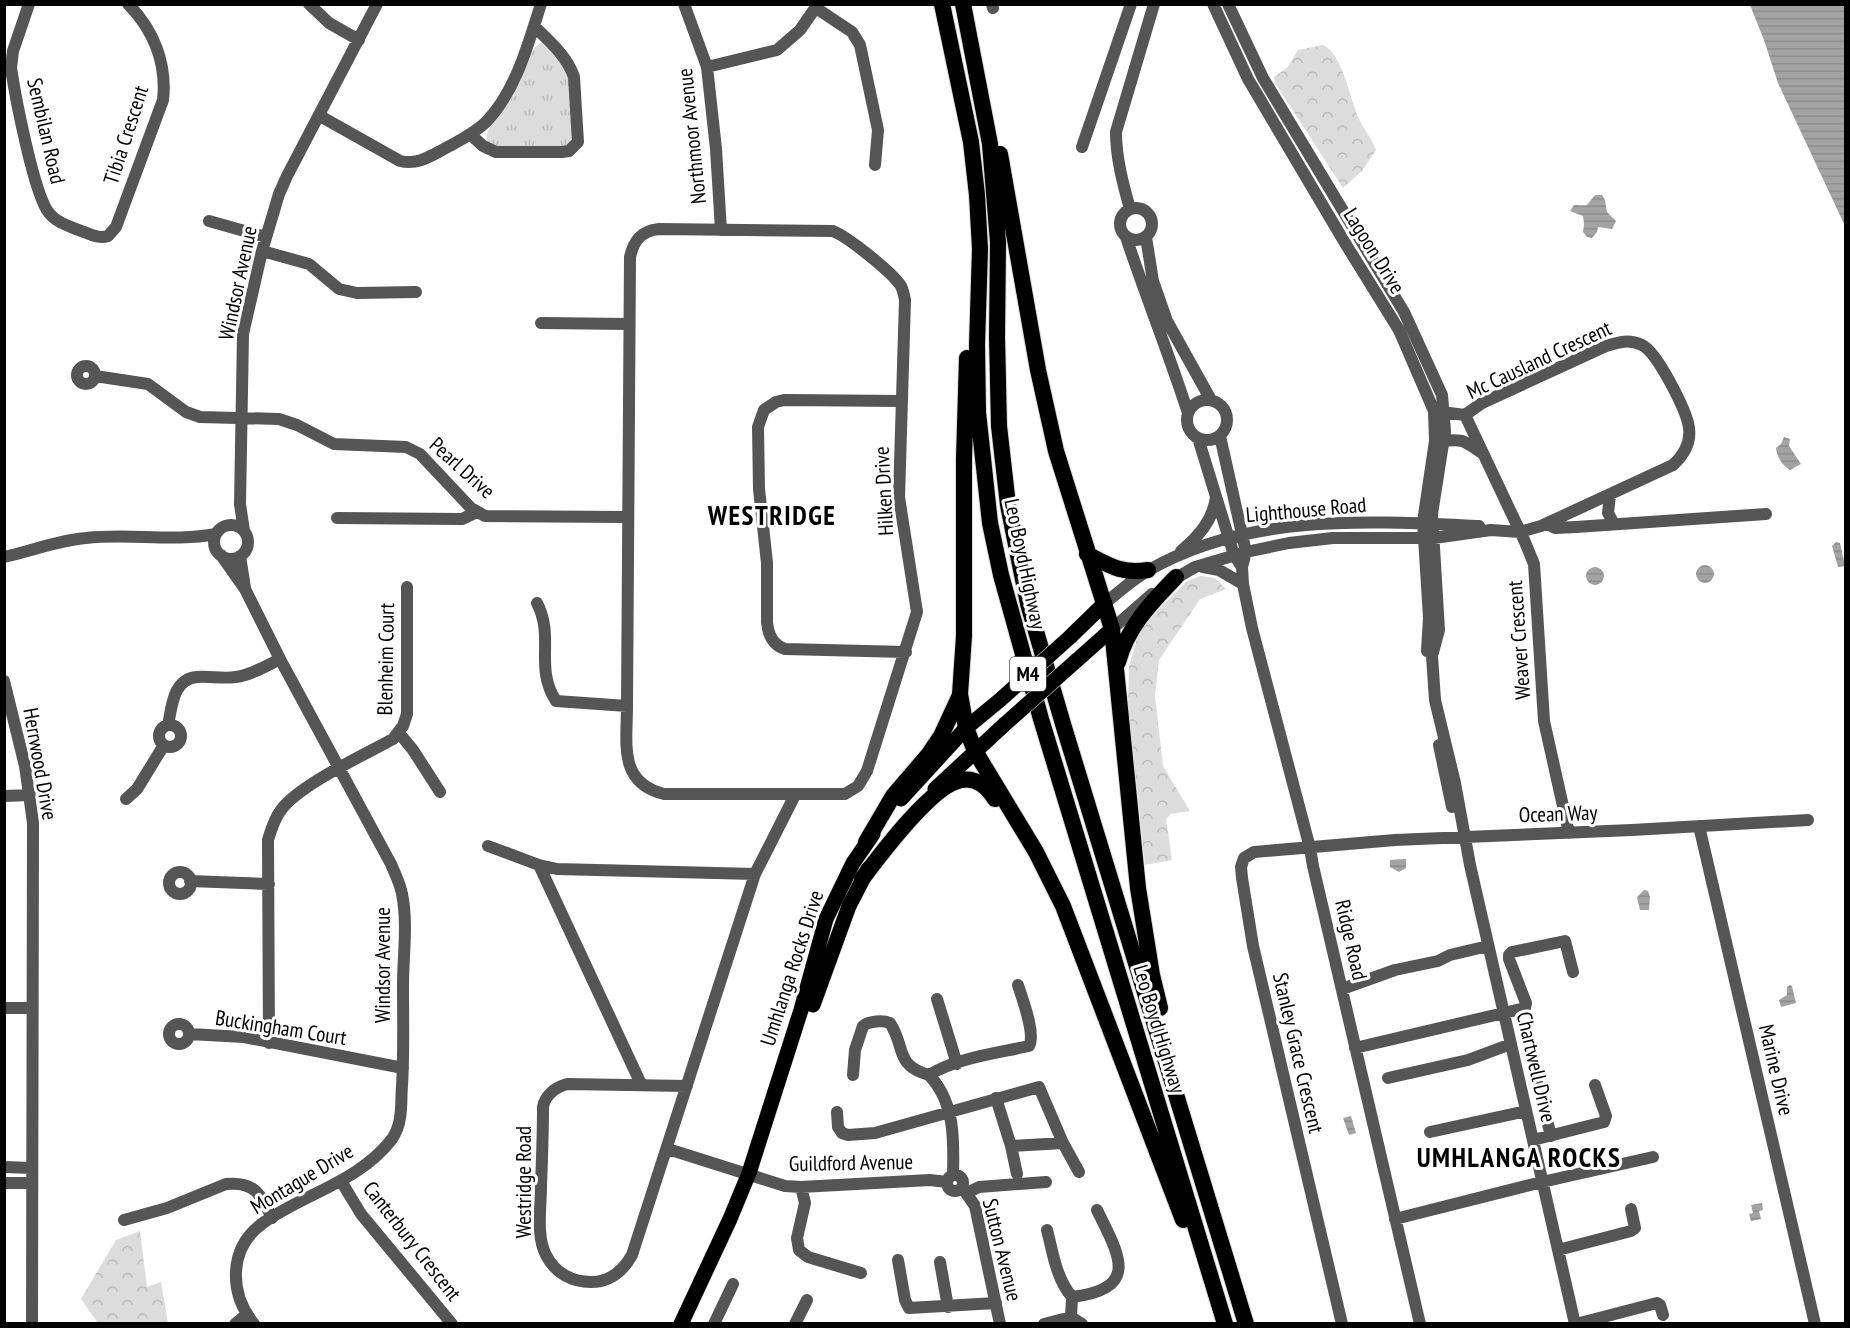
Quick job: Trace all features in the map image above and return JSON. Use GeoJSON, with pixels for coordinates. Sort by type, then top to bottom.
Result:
{"type":"FeatureCollection","features":[{"type":"Feature","properties":{"kind":"highway","name":"Leo Boyd Highway"},"geometry":{"type":"LineString","coordinates":[[942,4],[971,142],[977,195],[980,249],[977,345],[982,453],[990,523],[1001,575],[1041,719],[1224,1323]]}},
{"type":"Feature","properties":{"kind":"highway","name":"Leo Boyd Highway"},"geometry":{"type":"LineString","coordinates":[[963,4],[990,144],[998,242],[999,426],[1008,506],[1028,604],[1246,1323]]}},
{"type":"Feature","properties":{"kind":"highway"},"geometry":{"type":"LineString","coordinates":[[969,4],[990,100],[1038,370],[1056,451],[1112,629],[1132,833],[1152,975],[1223,1246]]}},
{"type":"Feature","properties":{"kind":"highway"},"geometry":{"type":"LineString","coordinates":[[959,82],[968,165],[972,239],[964,438],[964,636],[960,694],[966,728],[975,752],[1036,852],[1063,906],[1224,1323]]}},
{"type":"Feature","properties":{"kind":"highway"},"geometry":{"type":"LineString","coordinates":[[1087,554],[1122,571],[1148,570]]}},
{"type":"Feature","properties":{"kind":"highway"},"geometry":{"type":"LineString","coordinates":[[1116,669],[1133,626],[1176,577]]}},
{"type":"Feature","properties":{"kind":"highway"},"geometry":{"type":"LineString","coordinates":[[866,842],[893,796],[935,746],[947,726],[960,694]]}},
{"type":"Feature","properties":{"kind":"highway"},"geometry":{"type":"LineString","coordinates":[[862,879],[897,833],[930,800],[954,782],[971,780],[981,783],[991,792],[1063,906]]}},
{"type":"Feature","properties":{"kind":"main road","name":"Umhlanga Rocks Drive"},"geometry":{"type":"LineString","coordinates":[[681,1323],[753,1174],[826,919],[842,883],[866,842],[910,788],[966,728],[1000,700],[1105,603]]}},
{"type":"Feature","properties":{"kind":"main road","name":"Umhlanga Rocks Drive"},"geometry":{"type":"LineString","coordinates":[[690,1323],[717,1271],[849,906],[877,854],[900,823],[925,798],[1112,629]]}},
{"type":"Feature","properties":{"kind":"street","name":"Sembilan Road"},"geometry":{"type":"LineString","coordinates":[[29,4],[13,51],[11,68],[35,179],[44,205],[54,218],[60,223],[98,237]]}},
{"type":"Feature","properties":{"kind":"street","name":"Tibia Crescent"},"geometry":{"type":"LineString","coordinates":[[98,237],[108,236],[116,227],[163,100],[162,66],[154,40],[128,4]]}},
{"type":"Feature","properties":{"kind":"street"},"geometry":{"type":"LineString","coordinates":[[309,4],[329,23],[359,40]]}},
{"type":"Feature","properties":{"kind":"street","name":"Windsor Avenue"},"geometry":{"type":"LineString","coordinates":[[244,531],[240,504],[243,334],[262,251],[279,194],[377,4]]}},
{"type":"Feature","properties":{"kind":"street"},"geometry":{"type":"LineString","coordinates":[[320,116],[392,157],[414,162],[429,157],[471,135],[486,123],[503,100],[519,68],[541,4]]}},
{"type":"Feature","properties":{"kind":"street","name":"Northmoor Avenue"},"geometry":{"type":"LineString","coordinates":[[684,4],[707,66],[716,149],[721,230]]}},
{"type":"Feature","properties":{"kind":"street"},"geometry":{"type":"LineString","coordinates":[[1082,147],[1131,4]]}},
{"type":"Feature","properties":{"kind":"street"},"geometry":{"type":"LineString","coordinates":[[1130,209],[1122,179],[1116,132],[1154,4]]}},
{"type":"Feature","properties":{"kind":"street"},"geometry":{"type":"LineString","coordinates":[[707,66],[777,50],[800,30],[817,6],[852,32],[860,45],[878,130],[875,165]]}},
{"type":"Feature","properties":{"kind":"street","name":"Lagoon Drive"},"geometry":{"type":"LineString","coordinates":[[1221,6],[1404,312],[1442,395],[1439,411],[1440,441],[1428,523]]}},
{"type":"Feature","properties":{"kind":"street","name":"Lagoon Drive"},"geometry":{"type":"LineString","coordinates":[[1221,6],[1248,79],[1399,330],[1439,411]]}},
{"type":"Feature","properties":{"kind":"street"},"geometry":{"type":"LineString","coordinates":[[471,135],[483,146],[496,152],[562,152],[569,151],[578,142],[572,70],[561,53],[534,26]]}},
{"type":"Feature","properties":{"kind":"street"},"geometry":{"type":"LineString","coordinates":[[1211,400],[1167,321],[1153,282],[1146,237],[1152,224],[1149,214],[1140,208],[1130,209],[1122,215],[1120,230],[1126,237],[1146,298],[1172,364],[1188,413],[1188,425],[1198,438],[1216,494],[1235,536]]}},
{"type":"Feature","properties":{"kind":"street"},"geometry":{"type":"LineString","coordinates":[[209,221],[266,237]]}},
{"type":"Feature","properties":{"kind":"street","name":"Hilken Drive"},"geometry":{"type":"LineString","coordinates":[[651,230],[721,230],[833,231],[846,238],[895,279],[905,300],[900,511],[917,606],[916,620],[864,781],[853,791],[845,794],[664,794],[652,792],[631,772],[627,752],[630,257],[637,239],[651,230]]}},
{"type":"Feature","properties":{"kind":"street"},"geometry":{"type":"LineString","coordinates":[[1345,243],[1359,235]]}},
{"type":"Feature","properties":{"kind":"street"},"geometry":{"type":"LineString","coordinates":[[1126,237],[1136,240],[1146,237]]}},
{"type":"Feature","properties":{"kind":"street"},"geometry":{"type":"LineString","coordinates":[[262,251],[309,264],[339,289],[357,293],[416,292]]}},
{"type":"Feature","properties":{"kind":"street"},"geometry":{"type":"LineString","coordinates":[[1376,292],[1388,284]]}},
{"type":"Feature","properties":{"kind":"street"},"geometry":{"type":"LineString","coordinates":[[541,322],[629,324]]}},
{"type":"Feature","properties":{"kind":"street","name":"Mc Causland Crescent"},"geometry":{"type":"LineString","coordinates":[[1439,411],[1465,415],[1482,403],[1606,346],[1627,341],[1644,346],[1660,364],[1688,423],[1688,444],[1685,452],[1673,465],[1544,525],[1520,531]]}},
{"type":"Feature","properties":{"kind":"street"},"geometry":{"type":"LineString","coordinates":[[1413,360],[1425,355]]}},
{"type":"Feature","properties":{"kind":"street","name":"Pearl Drive"},"geometry":{"type":"LineString","coordinates":[[95,376],[148,384],[192,415],[200,417],[289,421],[334,444],[406,447],[427,460],[471,508],[493,517],[628,517]]}},
{"type":"Feature","properties":{"kind":"street"},"geometry":{"type":"LineString","coordinates":[[902,401],[784,400],[769,405],[760,418],[758,427],[759,482],[767,563],[767,630],[775,643],[785,649],[906,651]]}},
{"type":"Feature","properties":{"kind":"street"},"geometry":{"type":"LineString","coordinates":[[1188,413],[1200,401],[1211,400],[1221,405],[1227,415],[1227,426],[1220,436],[1209,440],[1198,438]]}},
{"type":"Feature","properties":{"kind":"street"},"geometry":{"type":"LineString","coordinates":[[1458,439],[1465,415]]}},
{"type":"Feature","properties":{"kind":"street","name":"Weaver Crescent"},"geometry":{"type":"LineString","coordinates":[[1465,415],[1531,556],[1535,573],[1544,720],[1569,833]]}},
{"type":"Feature","properties":{"kind":"street"},"geometry":{"type":"LineString","coordinates":[[1220,436],[1235,536],[1240,554]]}},
{"type":"Feature","properties":{"kind":"street"},"geometry":{"type":"LineString","coordinates":[[1440,441],[1464,440],[1482,453]]}},
{"type":"Feature","properties":{"kind":"street","name":"Lagoon Drive"},"geometry":{"type":"LineString","coordinates":[[1429,538],[1426,495],[1440,441]]}},
{"type":"Feature","properties":{"kind":"street"},"geometry":{"type":"LineString","coordinates":[[1168,561],[1202,532],[1212,511],[1216,494]]}},
{"type":"Feature","properties":{"kind":"street"},"geometry":{"type":"LineString","coordinates":[[1394,522],[1417,510],[1426,495]]}},
{"type":"Feature","properties":{"kind":"street"},"geometry":{"type":"LineString","coordinates":[[1610,495],[1608,513],[1614,524]]}},
{"type":"Feature","properties":{"kind":"street","name":"Windsor Avenue"},"geometry":{"type":"LineString","coordinates":[[229,525],[240,504]]}},
{"type":"Feature","properties":{"kind":"street"},"geometry":{"type":"LineString","coordinates":[[337,518],[462,519],[477,512]]}},
{"type":"Feature","properties":{"kind":"street"},"geometry":{"type":"LineString","coordinates":[[1531,556],[1533,545],[1544,525],[1556,528],[1766,514]]}},
{"type":"Feature","properties":{"kind":"street","name":"Lighthouse Road"},"geometry":{"type":"LineString","coordinates":[[1105,603],[1148,570],[1235,536],[1293,526],[1394,522],[1483,527],[1491,530]]}},
{"type":"Feature","properties":{"kind":"street"},"geometry":{"type":"LineString","coordinates":[[5,557],[83,538],[142,536],[191,539],[216,534],[224,526],[229,525],[235,525],[244,531],[248,541],[240,556],[230,559],[191,539]]}},
{"type":"Feature","properties":{"kind":"street","name":"Lighthouse Road"},"geometry":{"type":"LineString","coordinates":[[1112,629],[1176,577],[1195,567],[1240,554],[1288,543],[1333,538],[1429,538],[1491,530],[1520,531]]}},
{"type":"Feature","properties":{"kind":"street"},"geometry":{"type":"LineString","coordinates":[[216,534],[214,545],[219,553]]}},
{"type":"Feature","properties":{"kind":"street","name":"Chartwell Drive"},"geometry":{"type":"LineString","coordinates":[[1429,538],[1439,630],[1432,656],[1435,700],[1444,732],[1462,836],[1575,1323]]}},
{"type":"Feature","properties":{"kind":"street","name":"Windsor Avenue"},"geometry":{"type":"LineString","coordinates":[[219,553],[245,589],[399,881],[402,895],[403,1068]]}},
{"type":"Feature","properties":{"kind":"street","name":"Ridge Road"},"geometry":{"type":"LineString","coordinates":[[1240,554],[1243,584],[1252,628],[1310,848],[1420,1323]]}},
{"type":"Feature","properties":{"kind":"street","name":"Windsor Avenue"},"geometry":{"type":"LineString","coordinates":[[240,556],[245,589]]}},
{"type":"Feature","properties":{"kind":"street"},"geometry":{"type":"LineString","coordinates":[[1195,567],[1219,570],[1243,584]]}},
{"type":"Feature","properties":{"kind":"street","name":"Blenheim Court"},"geometry":{"type":"LineString","coordinates":[[340,769],[393,739],[403,726],[408,704],[407,587]]}},
{"type":"Feature","properties":{"kind":"street"},"geometry":{"type":"LineString","coordinates":[[537,603],[546,626],[546,681],[556,701],[627,706]]}},
{"type":"Feature","properties":{"kind":"street"},"geometry":{"type":"LineString","coordinates":[[126,799],[137,789],[164,745],[159,735],[162,728],[168,725],[173,699],[181,684],[196,677],[226,678],[248,675],[280,659]]}},
{"type":"Feature","properties":{"kind":"street","name":"Herrwood Drive"},"geometry":{"type":"LineString","coordinates":[[4,681],[30,795],[33,823],[32,1323]]}},
{"type":"Feature","properties":{"kind":"street"},"geometry":{"type":"LineString","coordinates":[[399,733],[440,792]]}},
{"type":"Feature","properties":{"kind":"street"},"geometry":{"type":"LineString","coordinates":[[269,1043],[268,840],[272,825],[280,810],[297,794],[340,769]]}},
{"type":"Feature","properties":{"kind":"street"},"geometry":{"type":"LineString","coordinates":[[4,796],[30,795]]}},
{"type":"Feature","properties":{"kind":"street","name":"Westridge Road"},"geometry":{"type":"LineString","coordinates":[[687,1086],[564,1084],[552,1092],[544,1103],[541,1230],[546,1255],[562,1274],[579,1282],[598,1282],[613,1276],[627,1263],[668,1149],[755,874],[795,795]]}},
{"type":"Feature","properties":{"kind":"street","name":"Ocean Way"},"geometry":{"type":"LineString","coordinates":[[1310,848],[1334,844],[1462,836],[1569,833],[1808,820]]}},
{"type":"Feature","properties":{"kind":"street","name":"Marine Drive"},"geometry":{"type":"LineString","coordinates":[[1699,826],[1815,1323]]}},
{"type":"Feature","properties":{"kind":"street"},"geometry":{"type":"LineString","coordinates":[[488,846],[539,865],[557,869],[755,874]]}},
{"type":"Feature","properties":{"kind":"street","name":"Stanley Grace Crescent"},"geometry":{"type":"LineString","coordinates":[[1310,848],[1254,852],[1244,858],[1241,867],[1253,946],[1342,1323]]}},
{"type":"Feature","properties":{"kind":"street"},"geometry":{"type":"LineString","coordinates":[[539,865],[641,1084]]}},
{"type":"Feature","properties":{"kind":"street"},"geometry":{"type":"LineString","coordinates":[[190,881],[269,884]]}},
{"type":"Feature","properties":{"kind":"street"},"geometry":{"type":"LineString","coordinates":[[1355,1048],[1524,1008],[1526,1005],[1509,959],[1509,954],[1512,952],[1565,941],[1573,972]]}},
{"type":"Feature","properties":{"kind":"street"},"geometry":{"type":"LineString","coordinates":[[1342,989],[1395,970],[1438,961],[1450,955],[1488,946]]}},
{"type":"Feature","properties":{"kind":"street"},"geometry":{"type":"LineString","coordinates":[[929,1075],[938,1069],[1031,1044],[1027,1015],[1018,985]]}},
{"type":"Feature","properties":{"kind":"street"},"geometry":{"type":"LineString","coordinates":[[937,999],[957,1064]]}},
{"type":"Feature","properties":{"kind":"street"},"geometry":{"type":"LineString","coordinates":[[4,1008],[32,1008]]}},
{"type":"Feature","properties":{"kind":"street"},"geometry":{"type":"LineString","coordinates":[[853,1075],[854,1056],[863,1026],[884,1021],[890,1023],[902,1054],[910,1067],[929,1075],[940,1088],[954,1134],[950,1178]]}},
{"type":"Feature","properties":{"kind":"street","name":"Buckingham Court"},"geometry":{"type":"LineString","coordinates":[[189,1034],[244,1037],[403,1068]]}},
{"type":"Feature","properties":{"kind":"street"},"geometry":{"type":"LineString","coordinates":[[1388,1078],[1468,1060],[1511,1044]]}},
{"type":"Feature","properties":{"kind":"street","name":"Montague Drive"},"geometry":{"type":"LineString","coordinates":[[250,1319],[241,1305],[236,1284],[237,1263],[244,1245],[262,1224],[341,1181],[377,1155],[393,1137],[400,1117],[403,1068]]}},
{"type":"Feature","properties":{"kind":"street"},"geometry":{"type":"LineString","coordinates":[[1533,1140],[1604,1122],[1606,1116],[1595,1084]]}},
{"type":"Feature","properties":{"kind":"street"},"geometry":{"type":"LineString","coordinates":[[1538,1085],[1551,1136]]}},
{"type":"Feature","properties":{"kind":"street"},"geometry":{"type":"LineString","coordinates":[[837,1112],[839,1131],[848,1135],[875,1133],[1039,1087],[1062,1143],[1079,1172]]}},
{"type":"Feature","properties":{"kind":"street"},"geometry":{"type":"LineString","coordinates":[[996,1098],[1017,1174]]}},
{"type":"Feature","properties":{"kind":"street"},"geometry":{"type":"LineString","coordinates":[[1430,1132],[1526,1111]]}},
{"type":"Feature","properties":{"kind":"street"},"geometry":{"type":"LineString","coordinates":[[1011,1146],[1062,1143]]}},
{"type":"Feature","properties":{"kind":"street"},"geometry":{"type":"LineString","coordinates":[[668,1149],[753,1174]]}},
{"type":"Feature","properties":{"kind":"street"},"geometry":{"type":"LineString","coordinates":[[1395,1218],[1653,1157]]}},
{"type":"Feature","properties":{"kind":"street"},"geometry":{"type":"LineString","coordinates":[[4,1167],[31,1168]]}},
{"type":"Feature","properties":{"kind":"street","name":"Guildford Avenue"},"geometry":{"type":"LineString","coordinates":[[753,1174],[786,1186],[801,1187],[950,1178]]}},
{"type":"Feature","properties":{"kind":"street","name":"Sutton Avenue"},"geometry":{"type":"LineString","coordinates":[[950,1178],[959,1176],[962,1179],[964,1190],[975,1206],[1000,1323]]}},
{"type":"Feature","properties":{"kind":"street","name":"Canterbury Crescent"},"geometry":{"type":"LineString","coordinates":[[341,1181],[361,1214],[452,1323]]}},
{"type":"Feature","properties":{"kind":"street"},"geometry":{"type":"LineString","coordinates":[[964,1190],[1046,1182]]}},
{"type":"Feature","properties":{"kind":"street"},"geometry":{"type":"LineString","coordinates":[[4,1183],[31,1183]]}},
{"type":"Feature","properties":{"kind":"street"},"geometry":{"type":"LineString","coordinates":[[124,1220],[167,1208],[226,1184],[250,1186],[256,1190],[272,1218]]}},
{"type":"Feature","properties":{"kind":"street"},"geometry":{"type":"LineString","coordinates":[[801,1187],[805,1203],[797,1238],[799,1250],[808,1257],[861,1273]]}},
{"type":"Feature","properties":{"kind":"street"},"geometry":{"type":"LineString","coordinates":[[1558,1250],[1634,1230],[1631,1209]]}},
{"type":"Feature","properties":{"kind":"street"},"geometry":{"type":"LineString","coordinates":[[1072,1297],[1099,1293],[1118,1276],[1117,1255],[1097,1210]]}},
{"type":"Feature","properties":{"kind":"street"},"geometry":{"type":"LineString","coordinates":[[1044,1323],[1076,1320],[1072,1297],[1058,1275],[1047,1230]]}},
{"type":"Feature","properties":{"kind":"street"},"geometry":{"type":"LineString","coordinates":[[898,1260],[904,1300],[908,1307],[948,1307],[996,1303]]}},
{"type":"Feature","properties":{"kind":"street"},"geometry":{"type":"LineString","coordinates":[[940,1262],[948,1307]]}},
{"type":"Feature","properties":{"kind":"street"},"geometry":{"type":"LineString","coordinates":[[714,1323],[733,1284]]}},
{"type":"Feature","properties":{"kind":"street"},"geometry":{"type":"LineString","coordinates":[[795,1323],[807,1300]]}},
{"type":"Feature","properties":{"kind":"street"},"geometry":{"type":"LineString","coordinates":[[1575,1323],[1624,1318],[1657,1303],[1663,1315]]}},
{"type":"Feature","properties":{"kind":"street"},"geometry":{"type":"LineString","coordinates":[[235,1323],[250,1319]]}},
{"type":"Feature","properties":{"kind":"green space"},"geometry":{"type":"Polygon","coordinates":[[[541,43],[554,53],[567,70],[575,136],[568,147],[499,148],[487,142],[489,130],[509,103],[531,52],[541,43]]]}},
{"type":"Feature","properties":{"kind":"green space"},"geometry":{"type":"Polygon","coordinates":[[[1323,45],[1330,50],[1340,66],[1358,117],[1376,150],[1362,171],[1343,188],[1275,83],[1274,77],[1287,68],[1298,50],[1323,45]]]}},
{"type":"Feature","properties":{"kind":"green space"},"geometry":{"type":"Polygon","coordinates":[[[1201,576],[1215,578],[1226,589],[1200,599],[1159,660],[1155,696],[1163,766],[1190,811],[1171,814],[1166,819],[1172,860],[1145,865],[1128,706],[1129,666],[1138,636],[1146,622],[1187,581],[1201,576]]]}},
{"type":"Feature","properties":{"kind":"green space"},"geometry":{"type":"Polygon","coordinates":[[[140,1231],[147,1287],[161,1282],[168,1323],[98,1323],[81,1299],[116,1240],[140,1231]]]}},
{"type":"Feature","properties":{"kind":"shaded area"},"geometry":{"type":"Polygon","coordinates":[[[1750,5],[1845,5],[1845,226],[1778,83],[1750,5]]]}},
{"type":"Feature","properties":{"kind":"shaded area"},"geometry":{"type":"Polygon","coordinates":[[[1595,195],[1602,195],[1607,212],[1616,221],[1612,229],[1598,227],[1592,238],[1587,237],[1583,232],[1583,216],[1570,211],[1574,205],[1586,205],[1595,195]]]}},
{"type":"Feature","properties":{"kind":"shaded area"},"geometry":{"type":"Polygon","coordinates":[[[1784,437],[1790,439],[1789,446],[1801,464],[1790,470],[1780,461],[1776,448],[1784,437]]]}},
{"type":"Feature","properties":{"kind":"shaded area"},"geometry":{"type":"Polygon","coordinates":[[[1836,542],[1840,543],[1845,566],[1838,567],[1832,546],[1836,542]]]}},
{"type":"Feature","properties":{"kind":"shaded area"},"geometry":{"type":"Polygon","coordinates":[[[1705,565],[1711,568],[1714,574],[1711,580],[1705,583],[1699,580],[1696,574],[1699,568],[1705,565]]]}},
{"type":"Feature","properties":{"kind":"shaded area"},"geometry":{"type":"Polygon","coordinates":[[[1591,567],[1599,567],[1604,572],[1602,583],[1591,585],[1586,580],[1586,572],[1591,567]]]}},
{"type":"Feature","properties":{"kind":"shaded area"},"geometry":{"type":"Polygon","coordinates":[[[1406,859],[1406,868],[1399,872],[1390,867],[1390,860],[1406,859]]]}},
{"type":"Feature","properties":{"kind":"shaded area"},"geometry":{"type":"Polygon","coordinates":[[[1644,890],[1648,891],[1650,897],[1649,910],[1640,910],[1637,897],[1644,890]]]}},
{"type":"Feature","properties":{"kind":"shaded area"},"geometry":{"type":"Polygon","coordinates":[[[1790,985],[1796,1003],[1781,1007],[1779,1000],[1787,995],[1787,987],[1790,985]]]}},
{"type":"Feature","properties":{"kind":"shaded area"},"geometry":{"type":"Polygon","coordinates":[[[1351,1116],[1356,1133],[1349,1135],[1343,1118],[1351,1116]]]}},
{"type":"Feature","properties":{"kind":"shaded area"},"geometry":{"type":"Polygon","coordinates":[[[1762,1203],[1763,1210],[1759,1211],[1761,1219],[1751,1221],[1749,1214],[1753,1213],[1751,1205],[1762,1203]]]}},
{"type":"Feature","properties":{"kind":"district","name":"WESTRIDGE"},"geometry":{"type":"Point","coordinates":[772,516]}},
{"type":"Feature","properties":{"kind":"district","name":"UMHLANGA ROCKS"},"geometry":{"type":"Point","coordinates":[1519,1158]}}]}
